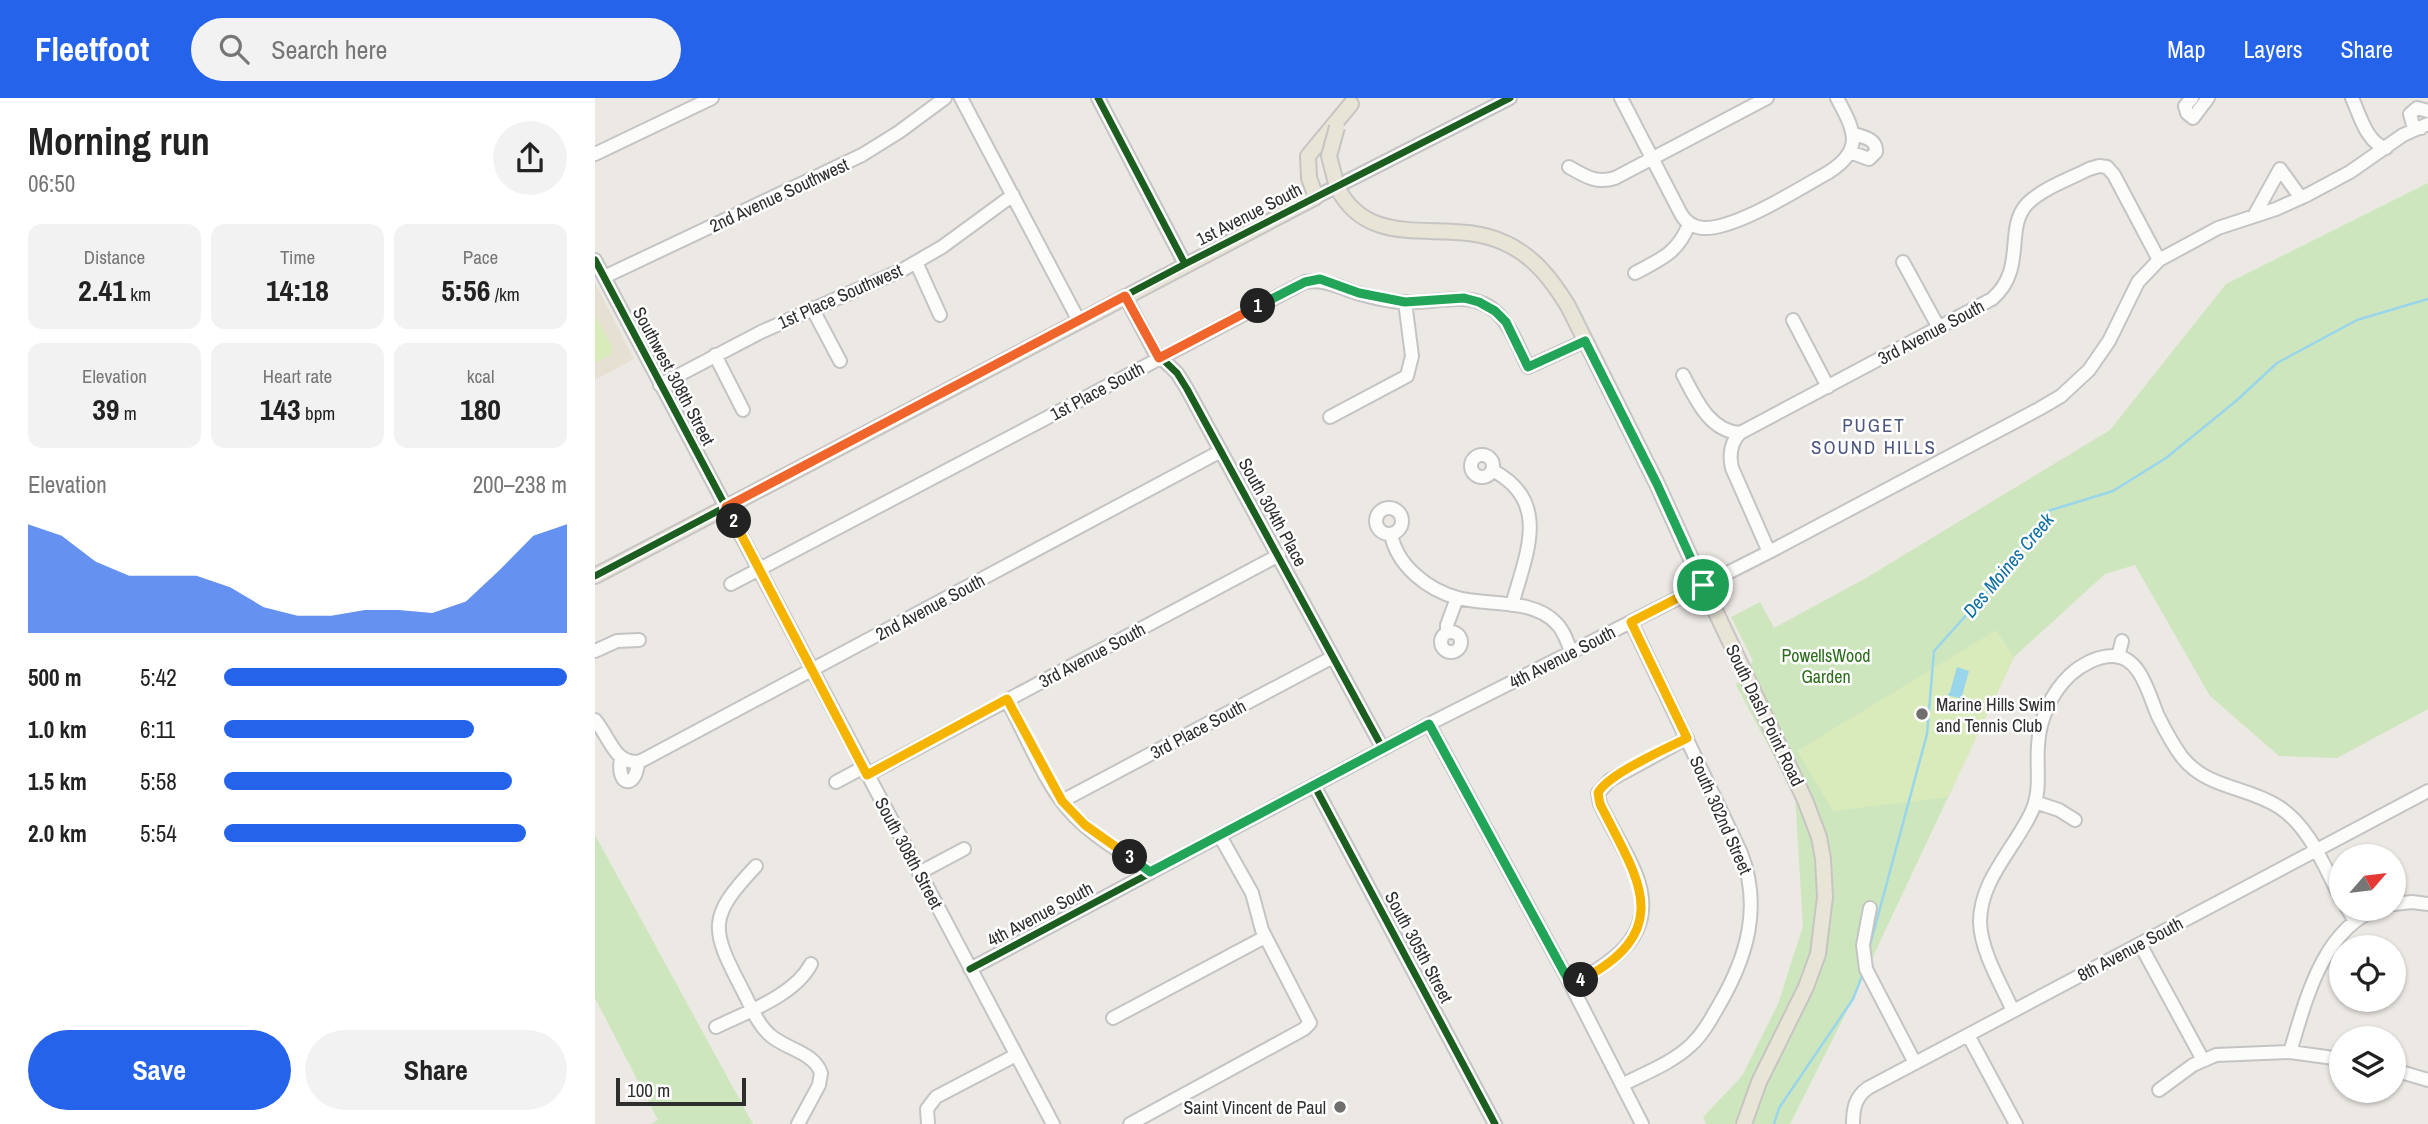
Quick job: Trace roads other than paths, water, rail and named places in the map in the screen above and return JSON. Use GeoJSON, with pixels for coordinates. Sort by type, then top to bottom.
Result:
{"type":"FeatureCollection","features":[{"type":"Feature","properties":{"kind":"main road"},"geometry":{"type":"LineString","coordinates":[[1316,197],[1309,178],[1308,156],[1352,101]]}},
{"type":"Feature","properties":{"kind":"main road","name":"South Dash Point Road"},"geometry":{"type":"LineString","coordinates":[[1352,101],[1337,127],[1329,156],[1337,187],[1352,209],[1370,223],[1402,230],[1469,232],[1505,242],[1538,265],[1555,284],[1657,484],[1812,816],[1819,837],[1825,877],[1823,925],[1812,971],[1759,1082],[1744,1124]]}},
{"type":"Feature","properties":{"kind":"main road","name":"1st Avenue South"},"geometry":{"type":"LineString","coordinates":[[595,576],[1316,197]]}},
{"type":"Feature","properties":{"kind":"street"},"geometry":{"type":"LineString","coordinates":[[595,154],[712,98]]}},
{"type":"Feature","properties":{"kind":"street","name":"2nd Avenue Southwest"},"geometry":{"type":"LineString","coordinates":[[604,277],[862,155],[945,98]]}},
{"type":"Feature","properties":{"kind":"street"},"geometry":{"type":"LineString","coordinates":[[961,98],[1079,321]]}},
{"type":"Feature","properties":{"kind":"street"},"geometry":{"type":"LineString","coordinates":[[1098,98],[1185,264]]}},
{"type":"Feature","properties":{"kind":"street","name":"1st Avenue South"},"geometry":{"type":"LineString","coordinates":[[1316,197],[1510,98]]}},
{"type":"Feature","properties":{"kind":"street"},"geometry":{"type":"LineString","coordinates":[[1621,98],[1681,214],[1689,224],[1706,228],[1734,221],[1829,172],[1842,163],[1852,144]]}},
{"type":"Feature","properties":{"kind":"street"},"geometry":{"type":"LineString","coordinates":[[1569,167],[1592,180],[1605,181],[1767,98]]}},
{"type":"Feature","properties":{"kind":"street"},"geometry":{"type":"LineString","coordinates":[[1837,98],[1852,144],[1869,159],[1876,152],[1876,145],[1872,140],[1852,144]]}},
{"type":"Feature","properties":{"kind":"street"},"geometry":{"type":"LineString","coordinates":[[2192,98],[2185,106],[2187,113],[2193,118],[2208,98]]}},
{"type":"Feature","properties":{"kind":"street"},"geometry":{"type":"LineString","coordinates":[[2352,98],[2373,140],[2380,147],[2386,148]]}},
{"type":"Feature","properties":{"kind":"street"},"geometry":{"type":"LineString","coordinates":[[2421,110],[2413,125],[2424,126]]}},
{"type":"Feature","properties":{"kind":"street","name":"4th Avenue South"},"geometry":{"type":"LineString","coordinates":[[2403,135],[2421,110]]}},
{"type":"Feature","properties":{"kind":"street","name":"4th Avenue South"},"geometry":{"type":"LineString","coordinates":[[971,969],[1429,724],[1769,552],[2060,396],[2076,384],[2099,357],[2132,292],[2159,260],[2204,234],[2301,198],[2350,172],[2403,135],[2424,126]]}},
{"type":"Feature","properties":{"kind":"street","name":"3rd Avenue South"},"geometry":{"type":"LineString","coordinates":[[1740,433],[1985,304],[2003,288],[2011,271],[2019,221],[2026,206],[2040,195],[2083,172],[2103,166],[2112,172],[2159,260]]}},
{"type":"Feature","properties":{"kind":"street"},"geometry":{"type":"LineString","coordinates":[[2254,216],[2280,169],[2301,198]]}},
{"type":"Feature","properties":{"kind":"street","name":"1st Place Southwest"},"geometry":{"type":"LineString","coordinates":[[660,385],[812,308],[892,275],[964,231],[1013,195]]}},
{"type":"Feature","properties":{"kind":"street"},"geometry":{"type":"LineString","coordinates":[[1635,273],[1675,249],[1684,239],[1689,224]]}},
{"type":"Feature","properties":{"kind":"street","name":"Southwest 308th Street"},"geometry":{"type":"LineString","coordinates":[[595,260],[726,507]]}},
{"type":"Feature","properties":{"kind":"street"},"geometry":{"type":"LineString","coordinates":[[916,262],[940,314]]}},
{"type":"Feature","properties":{"kind":"street"},"geometry":{"type":"LineString","coordinates":[[1903,262],[1939,328]]}},
{"type":"Feature","properties":{"kind":"street","name":"1st Place South"},"geometry":{"type":"LineString","coordinates":[[731,584],[1305,282],[1320,279],[1359,293],[1405,302],[1464,298],[1479,302],[1495,311],[1506,322],[1528,367],[1585,341]]}},
{"type":"Feature","properties":{"kind":"street","name":"South 304th Place"},"geometry":{"type":"LineString","coordinates":[[1125,296],[1159,358],[1177,373],[1384,749]]}},
{"type":"Feature","properties":{"kind":"street"},"geometry":{"type":"LineString","coordinates":[[1330,417],[1407,376],[1412,356],[1405,302]]}},
{"type":"Feature","properties":{"kind":"street"},"geometry":{"type":"LineString","coordinates":[[812,308],[840,361]]}},
{"type":"Feature","properties":{"kind":"street"},"geometry":{"type":"LineString","coordinates":[[1793,320],[1828,387]]}},
{"type":"Feature","properties":{"kind":"street"},"geometry":{"type":"LineString","coordinates":[[715,355],[743,410]]}},
{"type":"Feature","properties":{"kind":"street"},"geometry":{"type":"LineString","coordinates":[[1683,375],[1708,416],[1721,428],[1740,433],[1732,444],[1731,464],[1769,552]]}},
{"type":"Feature","properties":{"kind":"street","name":"2nd Avenue South"},"geometry":{"type":"LineString","coordinates":[[595,720],[630,761],[813,670],[1221,451]]}},
{"type":"Feature","properties":{"kind":"street"},"geometry":{"type":"LineString","coordinates":[[1492,470],[1518,488],[1529,514],[1530,536],[1512,605]]}},
{"type":"Feature","properties":{"kind":"street","name":"South 308th Street"},"geometry":{"type":"LineString","coordinates":[[726,507],[1053,1124]]}},
{"type":"Feature","properties":{"kind":"street"},"geometry":{"type":"LineString","coordinates":[[1391,534],[1394,547],[1411,571],[1424,582],[1457,598],[1512,605],[1537,612],[1556,623],[1571,652]]}},
{"type":"Feature","properties":{"kind":"street","name":"3rd Avenue South"},"geometry":{"type":"LineString","coordinates":[[836,782],[866,771],[1007,699],[1279,555]]}},
{"type":"Feature","properties":{"kind":"street"},"geometry":{"type":"LineString","coordinates":[[1447,633],[1447,625],[1457,598]]}},
{"type":"Feature","properties":{"kind":"street","name":"South 302nd Street"},"geometry":{"type":"LineString","coordinates":[[1622,1085],[1675,1058],[1705,1029],[1743,954],[1751,922],[1752,896],[1747,867],[1741,853],[1631,622]]}},
{"type":"Feature","properties":{"kind":"street"},"geometry":{"type":"LineString","coordinates":[[595,651],[617,640],[639,640]]}},
{"type":"Feature","properties":{"kind":"street"},"geometry":{"type":"LineString","coordinates":[[2118,657],[2122,641]]}},
{"type":"Feature","properties":{"kind":"street","name":"3rd Place South"},"geometry":{"type":"LineString","coordinates":[[1062,801],[1333,657]]}},
{"type":"Feature","properties":{"kind":"street"},"geometry":{"type":"LineString","coordinates":[[2013,1011],[1990,960],[1981,929],[1981,908],[1992,877],[2035,802],[2039,780],[2038,743],[2051,699],[2058,687],[2081,667],[2103,657],[2118,657],[2129,662],[2139,673],[2166,731],[2191,766],[2217,784],[2252,794],[2278,806],[2296,820],[2329,876]]}},
{"type":"Feature","properties":{"kind":"street"},"geometry":{"type":"LineString","coordinates":[[1007,699],[1062,801],[1085,825],[1150,872]]}},
{"type":"Feature","properties":{"kind":"street"},"geometry":{"type":"LineString","coordinates":[[1429,724],[1571,985],[1642,1124]]}},
{"type":"Feature","properties":{"kind":"street"},"geometry":{"type":"LineString","coordinates":[[1571,985],[1605,966],[1624,949],[1637,927],[1641,912],[1636,874],[1600,804],[1598,793],[1617,776],[1687,738]]}},
{"type":"Feature","properties":{"kind":"street","name":"South 305th Street"},"geometry":{"type":"LineString","coordinates":[[1314,785],[1495,1124]]}},
{"type":"Feature","properties":{"kind":"street","name":"8th Avenue South"},"geometry":{"type":"LineString","coordinates":[[1853,1124],[1855,1102],[1861,1093],[2428,791]]}},
{"type":"Feature","properties":{"kind":"street"},"geometry":{"type":"LineString","coordinates":[[2035,802],[2059,810],[2075,820]]}},
{"type":"Feature","properties":{"kind":"street"},"geometry":{"type":"LineString","coordinates":[[1131,1124],[1306,1028],[1310,1023],[1309,1016],[1265,937],[1252,892],[1220,836]]}},
{"type":"Feature","properties":{"kind":"street"},"geometry":{"type":"LineString","coordinates":[[919,873],[964,849]]}},
{"type":"Feature","properties":{"kind":"street"},"geometry":{"type":"LineString","coordinates":[[756,866],[727,899],[714,919],[722,951],[752,1009],[769,1035],[827,1071],[798,1124]]}},
{"type":"Feature","properties":{"kind":"street"},"geometry":{"type":"LineString","coordinates":[[2406,903],[2428,904]]}},
{"type":"Feature","properties":{"kind":"street"},"geometry":{"type":"LineString","coordinates":[[1870,908],[1863,945],[1864,963],[1877,994],[1915,1063]]}},
{"type":"Feature","properties":{"kind":"street"},"geometry":{"type":"LineString","coordinates":[[2290,1052],[2319,971],[2342,933],[2355,921]]}},
{"type":"Feature","properties":{"kind":"street"},"geometry":{"type":"LineString","coordinates":[[1113,1018],[1265,937]]}},
{"type":"Feature","properties":{"kind":"street"},"geometry":{"type":"LineString","coordinates":[[2140,944],[2203,1060]]}},
{"type":"Feature","properties":{"kind":"street"},"geometry":{"type":"LineString","coordinates":[[716,1027],[795,985],[811,964]]}},
{"type":"Feature","properties":{"kind":"street"},"geometry":{"type":"LineString","coordinates":[[1968,1035],[2016,1124]]}},
{"type":"Feature","properties":{"kind":"street"},"geometry":{"type":"LineString","coordinates":[[2159,1090],[2203,1060],[2227,1054],[2290,1052],[2329,1057]]}},
{"type":"Feature","properties":{"kind":"street"},"geometry":{"type":"LineString","coordinates":[[928,1124],[926,1113],[929,1106],[943,1093],[1016,1055]]}},
{"type":"Feature","properties":{"kind":"street"},"geometry":{"type":"LineString","coordinates":[[2406,1074],[2428,1080]]}},
{"type":"Feature","properties":{"kind":"water"},"geometry":{"type":"Polygon","coordinates":[[[1957,667],[1969,671],[1963,699],[1947,695],[1957,667]]]}},
{"type":"Feature","properties":{"kind":"waterway","name":"Des Moines Creek"},"geometry":{"type":"LineString","coordinates":[[1869,949],[1927,734],[1934,651],[1997,581],[2048,511],[2113,491],[2166,458],[2236,401],[2277,363],[2357,320],[2428,299]]}},
{"type":"Feature","properties":{"kind":"waterway","name":"Des Moines Creek"},"geometry":{"type":"LineString","coordinates":[[1774,1124],[1779,1108],[1853,999],[1862,976]]}},
{"type":"Feature","properties":{"kind":"place","name":"Marine Hills Swim and Tennis Club"},"geometry":{"type":"Point","coordinates":[1922,714]}},
{"type":"Feature","properties":{"kind":"place","name":"Saint Vincent de Paul"},"geometry":{"type":"Point","coordinates":[1340,1107]}},
{"type":"Feature","properties":{"kind":"district","name":"PUGET SOUND HILLS"},"geometry":{"type":"Point","coordinates":[1874,436]}},
{"type":"Feature","properties":{"kind":"park label","name":"PowellsWood Garden"},"geometry":{"type":"Point","coordinates":[1826,665]}}]}
